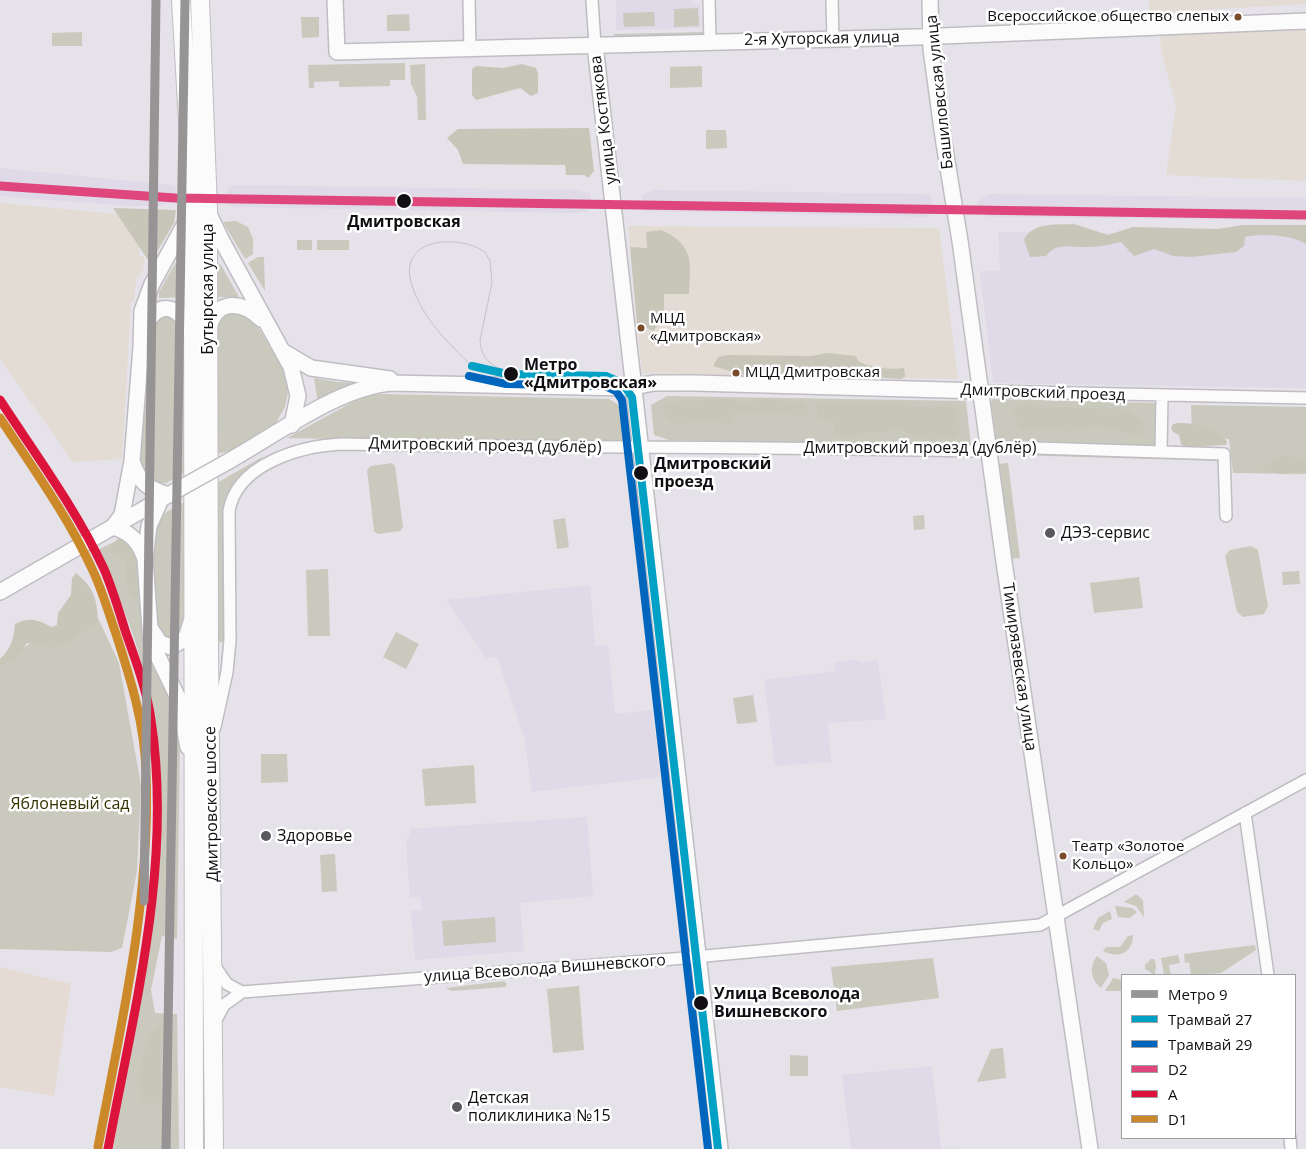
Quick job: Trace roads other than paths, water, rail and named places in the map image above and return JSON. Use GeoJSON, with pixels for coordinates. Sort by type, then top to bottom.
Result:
{"type":"FeatureCollection","features":[{"type":"Feature","properties":{"kind":"main road","name":"Бутырская улица"},"geometry":{"type":"LineString","coordinates":[[181,0],[201,209]]}},
{"type":"Feature","properties":{"kind":"main road","name":"Бутырская улица"},"geometry":{"type":"LineString","coordinates":[[193,469],[200,334],[200,0]]}},
{"type":"Feature","properties":{"kind":"main road","name":"2-я Хуторская улица"},"geometry":{"type":"LineString","coordinates":[[335,0],[337,52],[931,36],[1306,20]]}},
{"type":"Feature","properties":{"kind":"main road","name":"Башиловская улица"},"geometry":{"type":"LineString","coordinates":[[930,0],[931,36],[951,184]]}},
{"type":"Feature","properties":{"kind":"main road","name":"улица Костякова"},"geometry":{"type":"LineString","coordinates":[[595,46],[720,1149]]}},
{"type":"Feature","properties":{"kind":"main road","name":"Тимирязевская улица"},"geometry":{"type":"LineString","coordinates":[[951,184],[1055,917],[1090,1149]]}},
{"type":"Feature","properties":{"kind":"main road"},"geometry":{"type":"LineString","coordinates":[[110,529],[122,515],[132,461],[142,310],[146,296],[201,209],[222,241],[283,351],[297,387],[297,407],[292,425]]}},
{"type":"Feature","properties":{"kind":"main road"},"geometry":{"type":"LineString","coordinates":[[141,347],[149,318],[153,312],[165,309],[172,310],[186,318],[200,334],[218,310],[233,305],[252,310],[270,328]]}},
{"type":"Feature","properties":{"kind":"main road","name":"Бутырская улица"},"geometry":{"type":"LineString","coordinates":[[200,334],[209,458]]}},
{"type":"Feature","properties":{"kind":"main road"},"geometry":{"type":"LineString","coordinates":[[283,351],[311,368],[414,383]]}},
{"type":"Feature","properties":{"kind":"main road","name":"Дмитровский проезд"},"geometry":{"type":"LineString","coordinates":[[0,592],[292,425],[342,397],[366,387],[390,383],[414,383],[633,388],[654,383],[685,383],[981,391]]}},
{"type":"Feature","properties":{"kind":"main road","name":"Дмитровское шоссе"},"geometry":{"type":"LineString","coordinates":[[209,458],[214,1149]]}},
{"type":"Feature","properties":{"kind":"main road"},"geometry":{"type":"LineString","coordinates":[[132,461],[137,477],[144,486],[169,495],[148,526],[145,560],[150,642],[179,700],[192,769]]}},
{"type":"Feature","properties":{"kind":"main road","name":"Дмитровское шоссе"},"geometry":{"type":"LineString","coordinates":[[193,469],[194,1149]]}},
{"type":"Feature","properties":{"kind":"main road"},"geometry":{"type":"LineString","coordinates":[[110,529],[124,531],[134,538],[145,560]]}},
{"type":"Feature","properties":{"kind":"main road"},"geometry":{"type":"LineString","coordinates":[[150,627],[160,643],[171,647],[176,646],[186,638],[191,626],[194,606]]}},
{"type":"Feature","properties":{"kind":"street"},"geometry":{"type":"LineString","coordinates":[[470,0],[470,49]]}},
{"type":"Feature","properties":{"kind":"street"},"geometry":{"type":"LineString","coordinates":[[592,0],[595,46]]}},
{"type":"Feature","properties":{"kind":"street"},"geometry":{"type":"LineString","coordinates":[[709,0],[710,42]]}},
{"type":"Feature","properties":{"kind":"street"},"geometry":{"type":"LineString","coordinates":[[832,0],[833,39]]}},
{"type":"Feature","properties":{"kind":"street","name":"Дмитровский проезд"},"geometry":{"type":"LineString","coordinates":[[981,391],[1306,398]]}},
{"type":"Feature","properties":{"kind":"street"},"geometry":{"type":"LineString","coordinates":[[1161,452],[1162,396]]}},
{"type":"Feature","properties":{"kind":"street","name":"Дмитровский проезд (дублёр)"},"geometry":{"type":"LineString","coordinates":[[211,747],[227,672],[230,640],[229,511],[234,492],[244,478],[281,457],[338,444],[738,446],[970,451],[1005,447],[1224,454],[1226,516]]}},
{"type":"Feature","properties":{"kind":"street","name":"улица Всеволода Вишневского"},"geometry":{"type":"LineString","coordinates":[[242,992],[698,957],[1036,925],[1055,917],[1306,780]]}},
{"type":"Feature","properties":{"kind":"street"},"geometry":{"type":"LineString","coordinates":[[1245,813],[1268,974]]}},
{"type":"Feature","properties":{"kind":"street"},"geometry":{"type":"LineString","coordinates":[[214,966],[227,984],[242,992],[224,1005],[214,1018]]}},
{"type":"Feature","properties":{"kind":"street"},"geometry":{"type":"LineString","coordinates":[[194,1012],[196,1006],[204,1002],[210,1004],[214,1018]]}},
{"type":"Feature","properties":{"kind":"tram line"},"geometry":{"type":"LineString","coordinates":[[472,366],[444,338],[428,318],[415,295],[411,282],[410,267],[414,256],[422,248],[434,243],[461,243],[474,246],[485,252],[490,261],[492,283],[480,340],[481,347],[489,362],[511,372]]}},
{"type":"Feature","properties":{"kind":"tram line","name":"27"},"geometry":{"type":"LineString","coordinates":[[472,366],[507,374],[606,376],[622,383],[632,397],[718,1149]]}},
{"type":"Feature","properties":{"kind":"tram line","name":"29"},"geometry":{"type":"LineString","coordinates":[[469,376],[506,384],[605,386],[616,391],[622,400],[708,1149]]}},
{"type":"Feature","properties":{"kind":"metro line","name":"9"},"geometry":{"type":"LineString","coordinates":[[144,901],[156,0]]}},
{"type":"Feature","properties":{"kind":"metro line","name":"9"},"geometry":{"type":"LineString","coordinates":[[166,1149],[185,0]]}},
{"type":"Feature","properties":{"kind":"place","name":"Всероссийское общество слепых"},"geometry":{"type":"Point","coordinates":[1238,17]}},
{"type":"Feature","properties":{"kind":"place","name":"Дмитровская"},"geometry":{"type":"Point","coordinates":[404,201]}},
{"type":"Feature","properties":{"kind":"place","name":"МЦД «Дмитровская»"},"geometry":{"type":"Point","coordinates":[641,328]}},
{"type":"Feature","properties":{"kind":"place","name":"МЦД Дмитровская"},"geometry":{"type":"Point","coordinates":[736,373]}},
{"type":"Feature","properties":{"kind":"place","name":"Метро «Дмитровская»"},"geometry":{"type":"Point","coordinates":[511,374]}},
{"type":"Feature","properties":{"kind":"place","name":"Дмитровский проезд"},"geometry":{"type":"Point","coordinates":[641,473]}},
{"type":"Feature","properties":{"kind":"place","name":"ДЭЗ-сервис"},"geometry":{"type":"Point","coordinates":[1050,533]}},
{"type":"Feature","properties":{"kind":"place","name":"Здоровье"},"geometry":{"type":"Point","coordinates":[266,836]}},
{"type":"Feature","properties":{"kind":"place","name":"Театр «Золотое Кольцо»"},"geometry":{"type":"Point","coordinates":[1063,856]}},
{"type":"Feature","properties":{"kind":"place","name":"Улица Всеволода Вишневского"},"geometry":{"type":"Point","coordinates":[701,1003]}},
{"type":"Feature","properties":{"kind":"place","name":"Детская поликлиника №15"},"geometry":{"type":"Point","coordinates":[457,1107]}},
{"type":"Feature","properties":{"kind":"park label","name":"Яблоневый сад"},"geometry":{"type":"Point","coordinates":[70,804]}}]}
